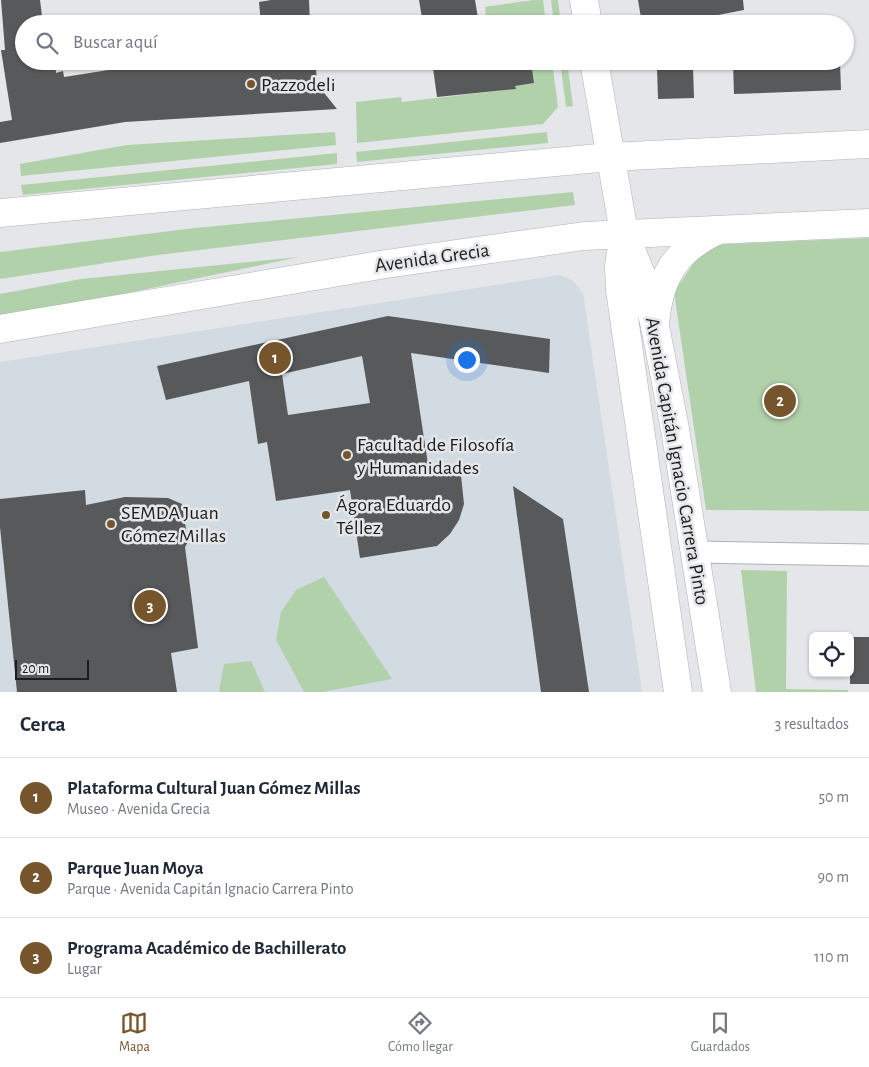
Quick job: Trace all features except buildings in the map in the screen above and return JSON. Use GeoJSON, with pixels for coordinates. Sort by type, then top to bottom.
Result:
{"type":"FeatureCollection","features":[{"type":"Feature","properties":{"kind":"main road"},"geometry":{"type":"LineString","coordinates":[[584,0],[586,15]]}},
{"type":"Feature","properties":{"kind":"main road","name":"Avenida Capitán Ignacio Carrera Pinto"},"geometry":{"type":"LineString","coordinates":[[596,70],[624,233],[643,279],[655,326],[675,429],[717,692]]}},
{"type":"Feature","properties":{"kind":"main road"},"geometry":{"type":"LineString","coordinates":[[0,213],[610,157],[869,144]]}},
{"type":"Feature","properties":{"kind":"main road","name":"Avenida Grecia"},"geometry":{"type":"LineString","coordinates":[[0,329],[386,264],[566,238],[624,233],[869,223]]}},
{"type":"Feature","properties":{"kind":"main road"},"geometry":{"type":"LineString","coordinates":[[655,326],[656,304],[662,284],[673,265],[690,247],[723,229]]}},
{"type":"Feature","properties":{"kind":"main road","name":"Avenida Capitán Ignacio Carrera Pinto"},"geometry":{"type":"LineString","coordinates":[[624,233],[619,266],[620,290],[678,692]]}},
{"type":"Feature","properties":{"kind":"main road"},"geometry":{"type":"LineString","coordinates":[[658,554],[695,552]]}},
{"type":"Feature","properties":{"kind":"street"},"geometry":{"type":"LineString","coordinates":[[695,552],[869,554]]}},
{"type":"Feature","properties":{"kind":"shaded area"},"geometry":{"type":"Polygon","coordinates":[[[560,275],[573,281],[583,293],[642,692],[0,692],[0,362],[560,275]]]}},
{"type":"Feature","properties":{"kind":"green space"},"geometry":{"type":"Polygon","coordinates":[[[543,0],[545,15],[486,15],[485,7],[543,0]]]}},
{"type":"Feature","properties":{"kind":"green space"},"geometry":{"type":"Polygon","coordinates":[[[551,0],[558,0],[560,15],[553,15],[551,0]]]}},
{"type":"Feature","properties":{"kind":"green space"},"geometry":{"type":"Polygon","coordinates":[[[532,70],[553,70],[558,107],[543,124],[357,143],[356,102],[401,97],[402,102],[515,89],[515,86],[534,83],[532,70]]]}},
{"type":"Feature","properties":{"kind":"green space"},"geometry":{"type":"Polygon","coordinates":[[[561,70],[568,70],[573,106],[566,107],[561,70]]]}},
{"type":"Feature","properties":{"kind":"green space"},"geometry":{"type":"Polygon","coordinates":[[[335,132],[336,145],[21,176],[20,164],[127,145],[335,132]]]}},
{"type":"Feature","properties":{"kind":"green space"},"geometry":{"type":"Polygon","coordinates":[[[547,132],[548,143],[357,162],[356,152],[547,132]]]}},
{"type":"Feature","properties":{"kind":"green space"},"geometry":{"type":"Polygon","coordinates":[[[337,153],[337,164],[23,195],[21,185],[337,153]]]}},
{"type":"Feature","properties":{"kind":"green space"},"geometry":{"type":"Polygon","coordinates":[[[573,192],[575,205],[158,255],[0,279],[0,252],[195,228],[573,192]]]}},
{"type":"Feature","properties":{"kind":"green space"},"geometry":{"type":"Polygon","coordinates":[[[869,238],[869,511],[706,510],[674,292],[706,245],[869,238]]]}},
{"type":"Feature","properties":{"kind":"green space"},"geometry":{"type":"Polygon","coordinates":[[[299,257],[61,307],[0,315],[0,294],[81,279],[299,257]]]}},
{"type":"Feature","properties":{"kind":"green space"},"geometry":{"type":"Polygon","coordinates":[[[741,570],[787,571],[786,689],[848,690],[848,692],[756,692],[741,570]]]}},
{"type":"Feature","properties":{"kind":"green space"},"geometry":{"type":"Polygon","coordinates":[[[324,577],[392,679],[322,692],[304,692],[276,640],[281,612],[296,590],[324,577]]]}},
{"type":"Feature","properties":{"kind":"green space"},"geometry":{"type":"Polygon","coordinates":[[[251,661],[265,692],[219,692],[224,664],[251,661]]]}},
{"type":"Feature","properties":{"kind":"place","name":"Pazzodeli"},"geometry":{"type":"Point","coordinates":[251,84]}},
{"type":"Feature","properties":{"kind":"place","name":"Plataforma Cultural Juan Gómez Millas"},"geometry":{"type":"Point","coordinates":[275,358]}},
{"type":"Feature","properties":{"kind":"place","name":"Parque Juan Moya"},"geometry":{"type":"Point","coordinates":[780,401]}},
{"type":"Feature","properties":{"kind":"place","name":"Facultad de Filosofía y Humanidades"},"geometry":{"type":"Point","coordinates":[347,455]}},
{"type":"Feature","properties":{"kind":"place","name":"Ágora Eduardo Téllez"},"geometry":{"type":"Point","coordinates":[326,515]}},
{"type":"Feature","properties":{"kind":"place","name":"SEMDA Juan Gómez Millas"},"geometry":{"type":"Point","coordinates":[111,524]}},
{"type":"Feature","properties":{"kind":"place","name":"Programa Académico de Bachillerato"},"geometry":{"type":"Point","coordinates":[150,606]}}]}
